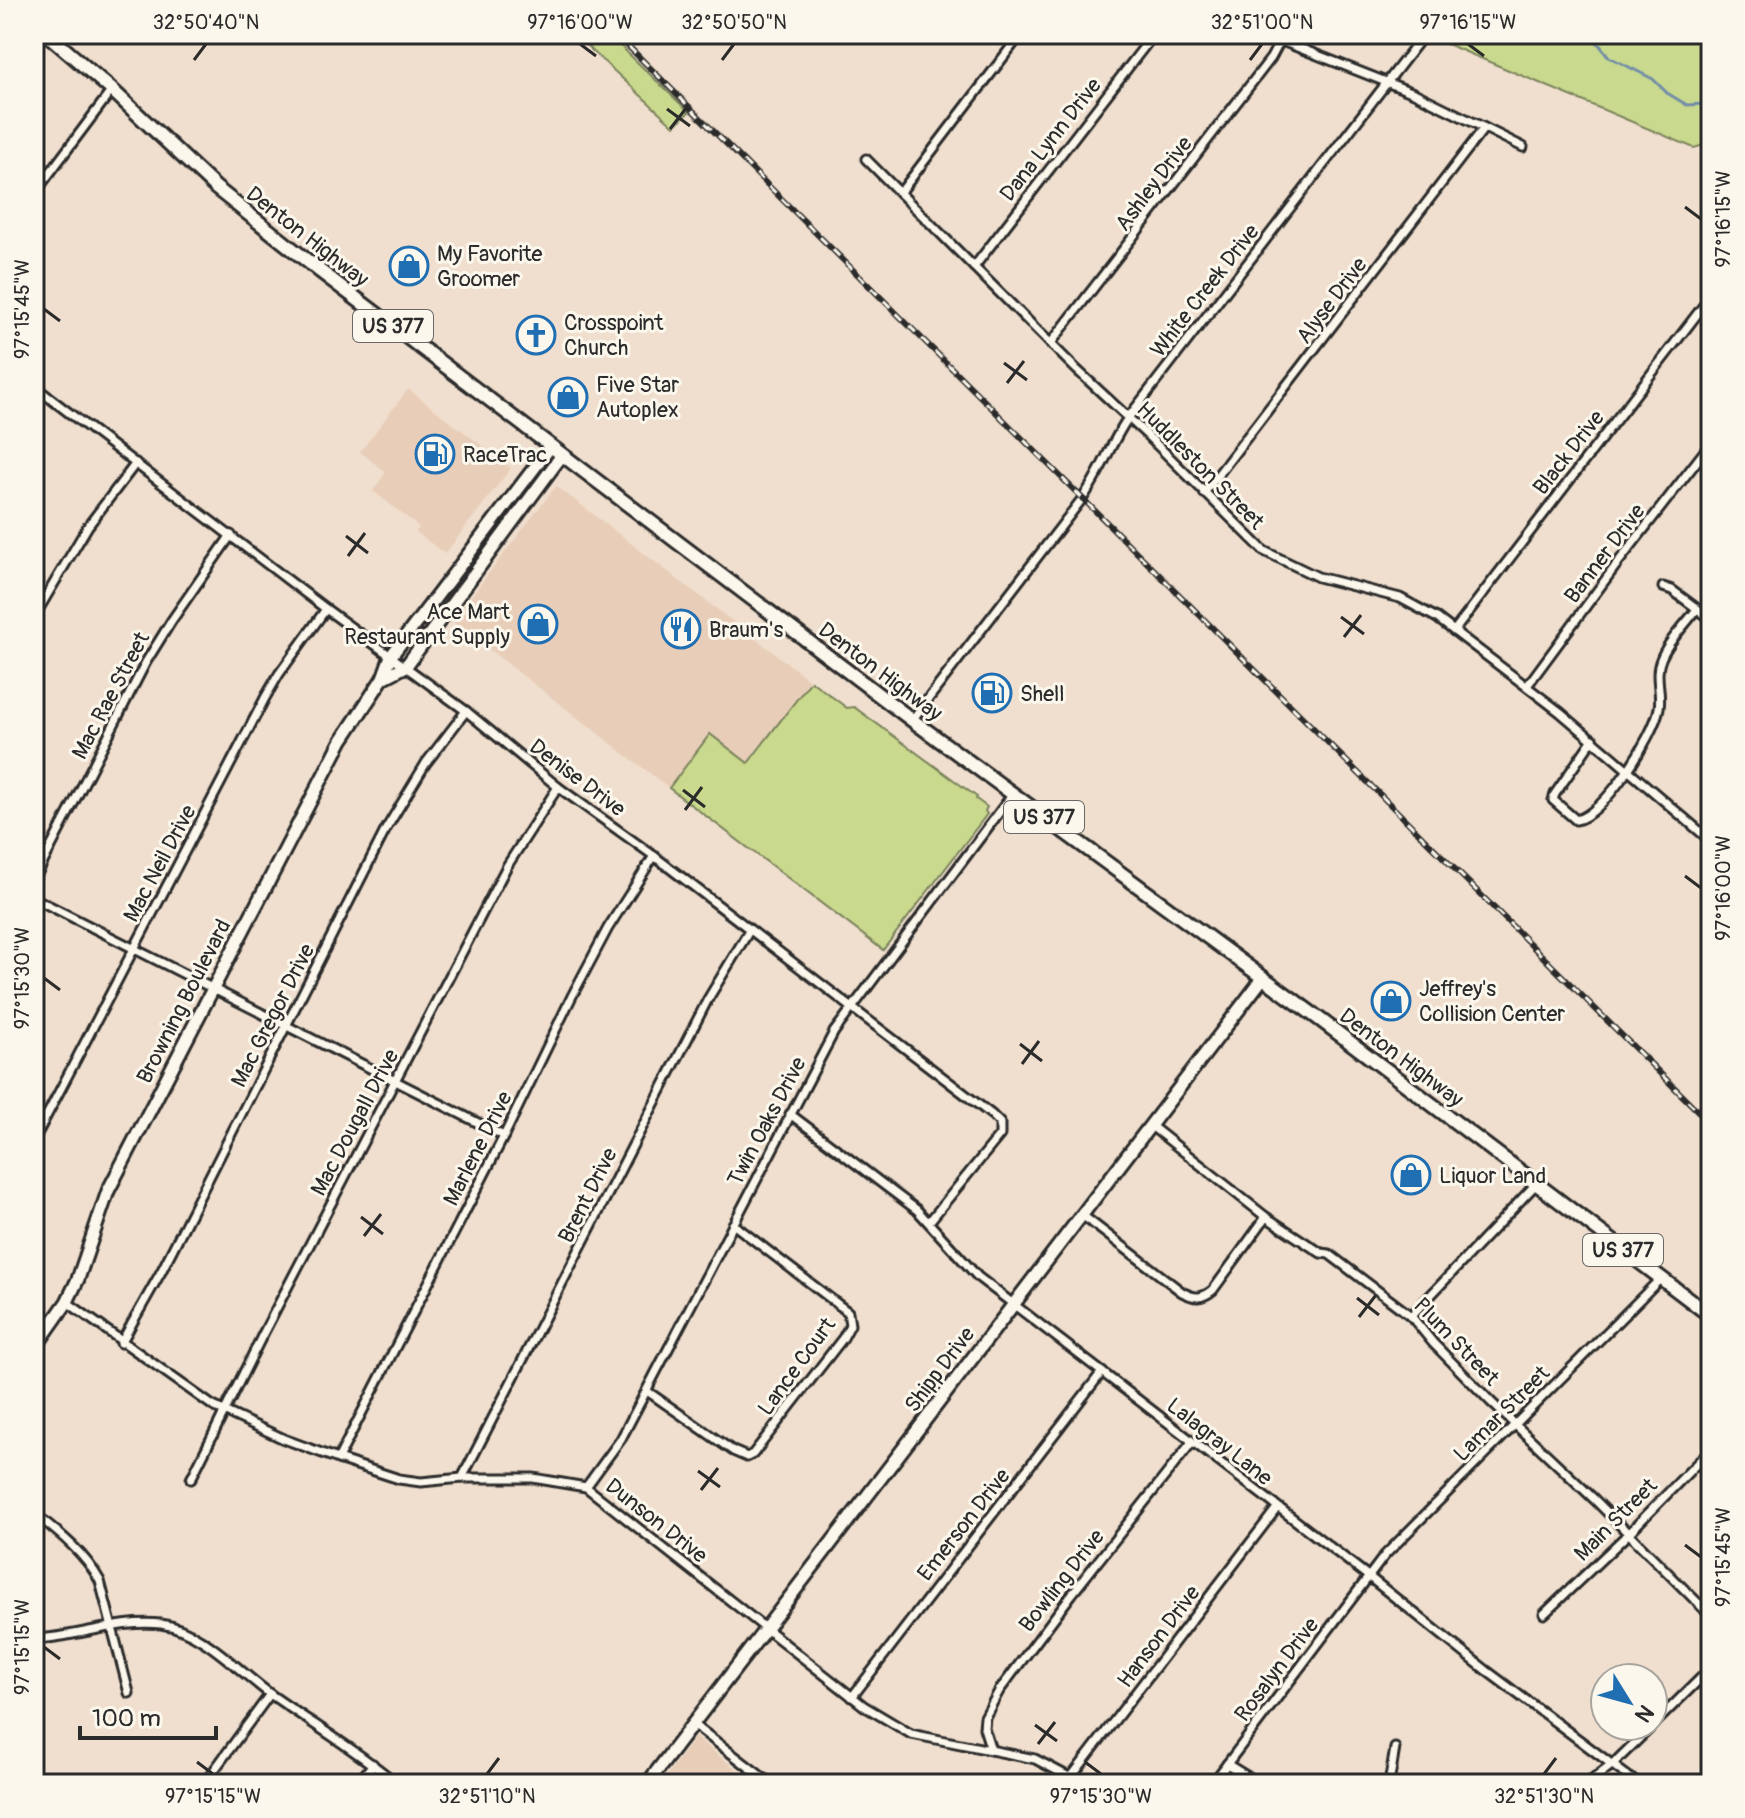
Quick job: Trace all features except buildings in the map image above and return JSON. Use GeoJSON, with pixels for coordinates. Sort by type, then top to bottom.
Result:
{"type":"FeatureCollection","features":[{"type":"Feature","properties":{"kind":"main road","name":"Denton Highway"},"geometry":{"type":"LineString","coordinates":[[47,34],[242,211],[912,720],[1263,978],[1711,1316]]}},
{"type":"Feature","properties":{"kind":"street"},"geometry":{"type":"LineString","coordinates":[[900,193],[1021,34]]}},
{"type":"Feature","properties":{"kind":"street","name":"Dana Lynn Drive"},"geometry":{"type":"LineString","coordinates":[[974,267],[1154,34]]}},
{"type":"Feature","properties":{"kind":"street"},"geometry":{"type":"LineString","coordinates":[[1264,34],[1387,83],[1523,147]]}},
{"type":"Feature","properties":{"kind":"street","name":"Ashley Drive"},"geometry":{"type":"LineString","coordinates":[[1051,343],[1271,58],[1280,41]]}},
{"type":"Feature","properties":{"kind":"street","name":"White Creek Drive"},"geometry":{"type":"LineString","coordinates":[[912,720],[1082,499],[1097,478],[1115,437],[1128,418],[1419,41]]}},
{"type":"Feature","properties":{"kind":"street"},"geometry":{"type":"LineString","coordinates":[[34,194],[112,90]]}},
{"type":"Feature","properties":{"kind":"street","name":"Alyse Drive"},"geometry":{"type":"LineString","coordinates":[[1204,493],[1484,128]]}},
{"type":"Feature","properties":{"kind":"street","name":"Huddleston Street"},"geometry":{"type":"LineString","coordinates":[[866,159],[1264,551],[1318,577],[1416,605],[1527,686],[1711,841]]}},
{"type":"Feature","properties":{"kind":"street","name":"Black Drive"},"geometry":{"type":"LineString","coordinates":[[1454,631],[1711,296]]}},
{"type":"Feature","properties":{"kind":"street"},"geometry":{"type":"LineString","coordinates":[[34,399],[37,389]]}},
{"type":"Feature","properties":{"kind":"street","name":"Denise Drive"},"geometry":{"type":"LineString","coordinates":[[37,389],[326,609],[466,711],[558,787],[654,856],[1000,1123],[1000,1135],[929,1222]]}},
{"type":"Feature","properties":{"kind":"street","name":"Banner Drive"},"geometry":{"type":"LineString","coordinates":[[1527,686],[1711,443]]}},
{"type":"Feature","properties":{"kind":"street","name":"Browning Boulevard"},"geometry":{"type":"LineString","coordinates":[[35,1347],[67,1302],[108,1191],[342,740],[383,678],[391,656],[551,446]]}},
{"type":"Feature","properties":{"kind":"street","name":"Browning Boulevard"},"geometry":{"type":"LineString","coordinates":[[383,678],[406,666],[562,455]]}},
{"type":"Feature","properties":{"kind":"street"},"geometry":{"type":"LineString","coordinates":[[34,617],[88,526],[136,463]]}},
{"type":"Feature","properties":{"kind":"street","name":"Mac Rae Street"},"geometry":{"type":"LineString","coordinates":[[34,880],[146,662],[231,535]]}},
{"type":"Feature","properties":{"kind":"street"},"geometry":{"type":"LineString","coordinates":[[477,541],[491,551]]}},
{"type":"Feature","properties":{"kind":"street"},"geometry":{"type":"LineString","coordinates":[[1663,587],[1711,619]]}},
{"type":"Feature","properties":{"kind":"street","name":"Mac Neil Drive"},"geometry":{"type":"LineString","coordinates":[[34,1140],[279,674],[326,609]]}},
{"type":"Feature","properties":{"kind":"street"},"geometry":{"type":"LineString","coordinates":[[1593,739],[1553,800],[1576,820],[1593,813],[1610,796],[1628,768],[1659,711],[1658,666],[1661,657],[1697,609]]}},
{"type":"Feature","properties":{"kind":"street","name":"Mac Gregor Drive"},"geometry":{"type":"LineString","coordinates":[[121,1343],[161,1272],[405,796],[466,711]]}},
{"type":"Feature","properties":{"kind":"street","name":"Mac Dougall Drive"},"geometry":{"type":"LineString","coordinates":[[191,1479],[507,866],[558,787]]}},
{"type":"Feature","properties":{"kind":"street","name":"Twin Oaks Drive"},"geometry":{"type":"LineString","coordinates":[[586,1487],[621,1439],[834,1032],[1013,794]]}},
{"type":"Feature","properties":{"kind":"street","name":"Marlene Drive"},"geometry":{"type":"LineString","coordinates":[[338,1459],[504,1136],[572,996],[608,928],[654,856]]}},
{"type":"Feature","properties":{"kind":"street"},"geometry":{"type":"LineString","coordinates":[[34,898],[504,1136]]}},
{"type":"Feature","properties":{"kind":"street","name":"Brent Drive"},"geometry":{"type":"LineString","coordinates":[[462,1478],[708,999],[749,931]]}},
{"type":"Feature","properties":{"kind":"street","name":"Shipp Drive"},"geometry":{"type":"LineString","coordinates":[[647,1784],[1263,978]]}},
{"type":"Feature","properties":{"kind":"street","name":"Lalagray Lane"},"geometry":{"type":"LineString","coordinates":[[790,1114],[917,1210],[965,1264],[1013,1304],[1638,1784]]}},
{"type":"Feature","properties":{"kind":"street","name":"Plum Street"},"geometry":{"type":"LineString","coordinates":[[1150,1125],[1266,1217],[1321,1253],[1329,1254],[1411,1316],[1433,1343],[1711,1616]]}},
{"type":"Feature","properties":{"kind":"street"},"geometry":{"type":"LineString","coordinates":[[1411,1316],[1536,1184]]}},
{"type":"Feature","properties":{"kind":"street"},"geometry":{"type":"LineString","coordinates":[[1082,1215],[1182,1292],[1197,1298],[1213,1290],[1266,1217]]}},
{"type":"Feature","properties":{"kind":"street","name":"Lance Court"},"geometry":{"type":"LineString","coordinates":[[647,1391],[733,1451],[747,1457],[771,1431],[850,1325],[848,1312],[733,1224]]}},
{"type":"Feature","properties":{"kind":"street","name":"Lamar Street"},"geometry":{"type":"LineString","coordinates":[[1368,1576],[1385,1555],[1661,1278]]}},
{"type":"Feature","properties":{"kind":"street","name":"Dunson Drive"},"geometry":{"type":"LineString","coordinates":[[67,1302],[121,1343],[224,1412],[338,1459],[399,1479],[421,1482],[462,1478],[533,1478],[586,1487],[852,1697],[911,1734],[1035,1759],[1068,1781]]}},
{"type":"Feature","properties":{"kind":"street","name":"Emerson Drive"},"geometry":{"type":"LineString","coordinates":[[852,1697],[1102,1372]]}},
{"type":"Feature","properties":{"kind":"street","name":"Bowling Drive"},"geometry":{"type":"LineString","coordinates":[[991,1750],[984,1728],[985,1717],[999,1691],[1192,1442]]}},
{"type":"Feature","properties":{"kind":"street","name":"Main Street"},"geometry":{"type":"LineString","coordinates":[[1544,1614],[1711,1449]]}},
{"type":"Feature","properties":{"kind":"street","name":"Hanson Drive"},"geometry":{"type":"LineString","coordinates":[[1068,1781],[1277,1508]]}},
{"type":"Feature","properties":{"kind":"street"},"geometry":{"type":"LineString","coordinates":[[34,1513],[67,1539],[91,1565],[100,1581],[129,1693]]}},
{"type":"Feature","properties":{"kind":"street","name":"Rosalyn Drive"},"geometry":{"type":"LineString","coordinates":[[1212,1784],[1368,1576]]}},
{"type":"Feature","properties":{"kind":"street"},"geometry":{"type":"LineString","coordinates":[[34,1639],[59,1639],[146,1623],[176,1628],[199,1640],[397,1784]]}},
{"type":"Feature","properties":{"kind":"street"},"geometry":{"type":"LineString","coordinates":[[1669,1710],[1711,1668]]}},
{"type":"Feature","properties":{"kind":"street"},"geometry":{"type":"LineString","coordinates":[[204,1784],[270,1694]]}},
{"type":"Feature","properties":{"kind":"street"},"geometry":{"type":"LineString","coordinates":[[693,1724],[771,1784]]}},
{"type":"Feature","properties":{"kind":"street"},"geometry":{"type":"LineString","coordinates":[[1587,1784],[1636,1742]]}},
{"type":"Feature","properties":{"kind":"street"},"geometry":{"type":"LineString","coordinates":[[1389,1784],[1395,1748]]}},
{"type":"Feature","properties":{"kind":"street"},"geometry":{"type":"LineString","coordinates":[[357,1784],[373,1764]]}},
{"type":"Feature","properties":{"kind":"street"},"geometry":{"type":"LineString","coordinates":[[1227,1764],[1253,1780],[1268,1784]]}},
{"type":"Feature","properties":{"kind":"shaded area"},"geometry":{"type":"Polygon","coordinates":[[[408,389],[511,468],[445,554],[416,532],[419,527],[373,491],[386,472],[360,452],[408,389]]]}},
{"type":"Feature","properties":{"kind":"shaded area"},"geometry":{"type":"Polygon","coordinates":[[[556,486],[811,681],[748,763],[710,734],[669,788],[452,621],[556,486]]]}},
{"type":"Feature","properties":{"kind":"shaded area"},"geometry":{"type":"Polygon","coordinates":[[[695,1737],[756,1784],[660,1784],[695,1737]]]}},
{"type":"Feature","properties":{"kind":"green space"},"geometry":{"type":"Polygon","coordinates":[[[574,34],[608,34],[689,112],[674,126],[574,34]]]}},
{"type":"Feature","properties":{"kind":"green space"},"geometry":{"type":"Polygon","coordinates":[[[1423,34],[1711,34],[1711,143],[1694,148],[1423,34]]]}},
{"type":"Feature","properties":{"kind":"green space"},"geometry":{"type":"Polygon","coordinates":[[[811,681],[847,708],[854,707],[987,807],[987,814],[883,950],[669,788],[710,734],[748,763],[811,681]]]}},
{"type":"Feature","properties":{"kind":"waterway"},"geometry":{"type":"LineString","coordinates":[[1591,34],[1609,57],[1653,79],[1667,93],[1687,105],[1704,104],[1711,100]]}},
{"type":"Feature","properties":{"kind":"railway"},"geometry":{"type":"LineString","coordinates":[[616,34],[1711,1124]]}},
{"type":"Feature","properties":{"kind":"place","name":"My Favorite Groomer"},"geometry":{"type":"Point","coordinates":[409,266]}},
{"type":"Feature","properties":{"kind":"place","name":"Crosspoint Church"},"geometry":{"type":"Point","coordinates":[536,335]}},
{"type":"Feature","properties":{"kind":"place","name":"Five Star Autoplex"},"geometry":{"type":"Point","coordinates":[568,397]}},
{"type":"Feature","properties":{"kind":"place","name":"RaceTrac"},"geometry":{"type":"Point","coordinates":[435,454]}},
{"type":"Feature","properties":{"kind":"place","name":"Ace Mart Restaurant Supply"},"geometry":{"type":"Point","coordinates":[538,624]}},
{"type":"Feature","properties":{"kind":"place","name":"Braum's"},"geometry":{"type":"Point","coordinates":[681,629]}},
{"type":"Feature","properties":{"kind":"place","name":"Shell"},"geometry":{"type":"Point","coordinates":[992,693]}},
{"type":"Feature","properties":{"kind":"place","name":"Jeffrey's Collision Center"},"geometry":{"type":"Point","coordinates":[1391,1001]}},
{"type":"Feature","properties":{"kind":"place","name":"Liquor Land"},"geometry":{"type":"Point","coordinates":[1411,1175]}}]}
